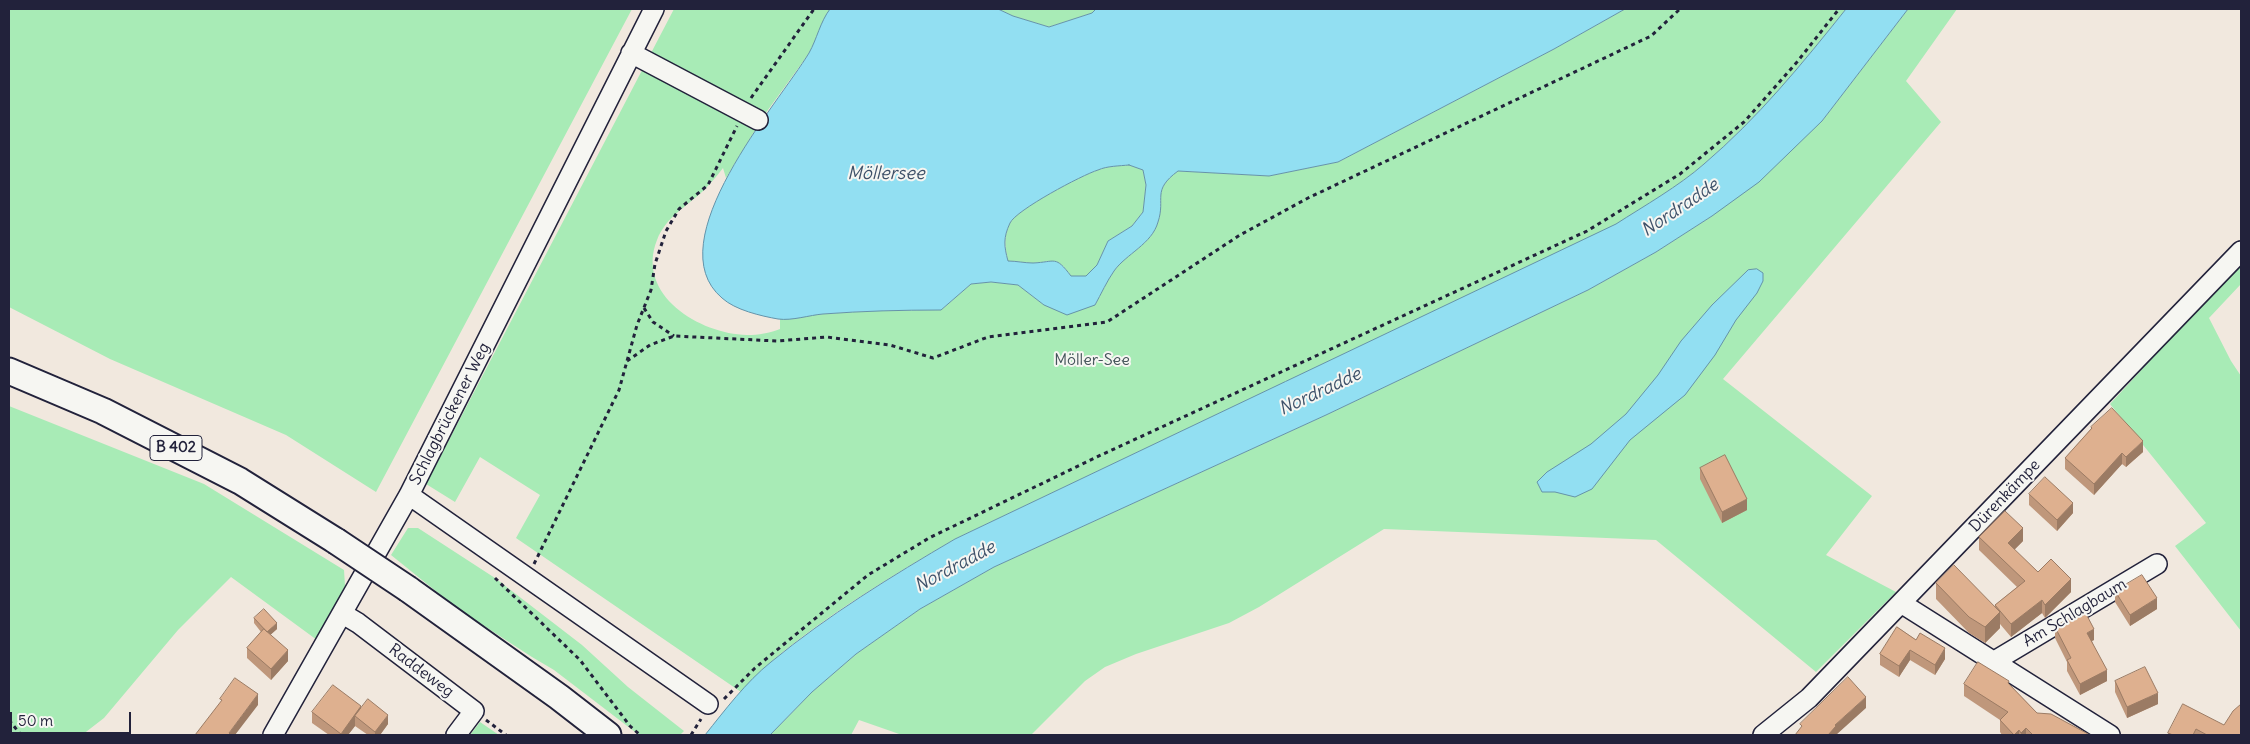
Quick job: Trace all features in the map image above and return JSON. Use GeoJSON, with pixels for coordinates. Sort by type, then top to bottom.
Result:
{"type":"FeatureCollection","features":[{"type":"Feature","properties":{"kind":"main road","name":"B 402"},"geometry":{"type":"LineString","coordinates":[[9,371],[103,411],[240,481],[408,589],[608,735]]}},
{"type":"Feature","properties":{"kind":"street","name":"Schlagbrückener Weg"},"geometry":{"type":"LineString","coordinates":[[273,735],[409,495],[614,85],[654,9]]}},
{"type":"Feature","properties":{"kind":"street"},"geometry":{"type":"LineString","coordinates":[[631,53],[750,116]]}},
{"type":"Feature","properties":{"kind":"street","name":"Dürenkämpe"},"geometry":{"type":"LineString","coordinates":[[1763,735],[1809,698],[2241,251]]}},
{"type":"Feature","properties":{"kind":"street"},"geometry":{"type":"LineString","coordinates":[[409,495],[708,704]]}},
{"type":"Feature","properties":{"kind":"street","name":"Am Schlagbaum"},"geometry":{"type":"LineString","coordinates":[[1993,662],[2157,564]]}},
{"type":"Feature","properties":{"kind":"street"},"geometry":{"type":"LineString","coordinates":[[1900,603],[2110,735]]}},
{"type":"Feature","properties":{"kind":"street","name":"Raddeweg"},"geometry":{"type":"LineString","coordinates":[[343,614],[358,623],[474,711]]}},
{"type":"Feature","properties":{"kind":"street"},"geometry":{"type":"LineString","coordinates":[[456,735],[474,711]]}},
{"type":"Feature","properties":{"kind":"path"},"geometry":{"type":"LineString","coordinates":[[528,578],[619,390],[637,325],[651,290],[655,264],[666,231],[679,209],[708,185],[737,125],[750,116],[814,9]]}},
{"type":"Feature","properties":{"kind":"path"},"geometry":{"type":"LineString","coordinates":[[627,361],[650,345],[674,336],[777,341],[827,337],[890,344],[933,358],[988,337],[1108,322],[1240,235],[1308,198],[1651,36],[1680,9]]}},
{"type":"Feature","properties":{"kind":"path"},"geometry":{"type":"LineString","coordinates":[[708,704],[723,700],[755,668],[868,575],[929,538],[1010,497],[1136,438],[1587,231],[1680,174],[1744,122],[1797,62],[1839,9]]}},
{"type":"Feature","properties":{"kind":"path"},"geometry":{"type":"LineString","coordinates":[[644,308],[653,322],[674,336]]}},
{"type":"Feature","properties":{"kind":"path"},"geometry":{"type":"LineString","coordinates":[[485,549],[495,578],[580,660],[630,726],[640,735]]}},
{"type":"Feature","properties":{"kind":"path"},"geometry":{"type":"LineString","coordinates":[[474,711],[506,735]]}},
{"type":"Feature","properties":{"kind":"path"},"geometry":{"type":"LineString","coordinates":[[9,720],[21,735]]}},
{"type":"Feature","properties":{"kind":"green space"},"geometry":{"type":"Polygon","coordinates":[[[9,9],[632,9],[376,492],[286,435],[110,359],[9,307],[9,9]]]}},
{"type":"Feature","properties":{"kind":"green space","name":"Möller-See"},"geometry":{"type":"Polygon","coordinates":[[[674,9],[830,9],[810,52],[765,114],[726,178],[723,168],[703,191],[665,225],[657,240],[653,260],[655,278],[663,294],[676,308],[692,319],[710,327],[729,333],[756,335],[780,329],[780,319],[800,316],[901,310],[941,310],[971,284],[991,282],[1018,285],[1044,305],[1095,305],[1114,271],[1125,259],[1145,243],[1155,230],[1160,214],[1162,190],[1170,178],[1178,171],[1269,176],[1338,162],[1554,49],[1625,9],[1846,9],[1779,90],[1724,146],[1684,180],[1616,225],[955,539],[837,612],[792,644],[767,665],[741,692],[516,538],[540,495],[480,457],[455,502],[426,484],[674,9]]]}},
{"type":"Feature","properties":{"kind":"green space"},"geometry":{"type":"Polygon","coordinates":[[[998,9],[1096,9],[1092,13],[1049,27],[1013,16],[998,9]]]}},
{"type":"Feature","properties":{"kind":"green space"},"geometry":{"type":"Polygon","coordinates":[[[1908,9],[1957,9],[1906,81],[1941,122],[1723,379],[1872,496],[1826,555],[1896,592],[1816,672],[1656,540],[1384,529],[1259,607],[1229,623],[1136,654],[1105,667],[1085,681],[1031,735],[902,735],[859,720],[851,735],[770,735],[812,692],[856,654],[920,609],[994,567],[1326,415],[1588,290],[1656,252],[1712,216],[1822,121],[1908,9]]]}},
{"type":"Feature","properties":{"kind":"green space"},"geometry":{"type":"Polygon","coordinates":[[[1129,165],[1143,170],[1146,185],[1143,212],[1132,226],[1108,241],[1097,265],[1086,276],[1071,276],[1062,265],[1055,261],[1033,263],[1008,261],[1005,247],[1006,237],[1010,223],[1015,217],[1050,194],[1090,173],[1113,166],[1129,165]]]}},
{"type":"Feature","properties":{"kind":"green space"},"geometry":{"type":"Polygon","coordinates":[[[2241,251],[2241,284],[2209,318],[2231,361],[2241,376],[2241,631],[2175,546],[2206,523],[2110,404],[2180,328],[2241,251]]]}},
{"type":"Feature","properties":{"kind":"green space"},"geometry":{"type":"Polygon","coordinates":[[[9,406],[204,484],[344,570],[345,586],[317,640],[231,577],[178,630],[104,718],[82,735],[9,735],[9,406]]]}},
{"type":"Feature","properties":{"kind":"green space"},"geometry":{"type":"Polygon","coordinates":[[[408,528],[418,528],[495,578],[582,645],[628,687],[684,731],[680,735],[639,735],[554,670],[458,609],[391,555],[408,528]]]}},
{"type":"Feature","properties":{"kind":"green space"},"geometry":{"type":"Polygon","coordinates":[[[480,722],[499,735],[470,735],[480,722]]]}},
{"type":"Feature","properties":{"kind":"water","name":"Möllersee"},"geometry":{"type":"Polygon","coordinates":[[[830,9],[998,9],[1013,16],[1049,27],[1092,13],[1096,9],[1625,9],[1554,49],[1338,162],[1269,176],[1178,171],[1170,178],[1162,190],[1160,214],[1155,230],[1145,243],[1125,259],[1114,271],[1095,305],[1067,315],[1044,305],[1018,285],[991,282],[971,284],[941,310],[853,312],[778,319],[741,309],[722,298],[706,273],[703,243],[712,209],[729,174],[750,138],[809,53],[830,9]],[[1129,165],[1113,166],[1090,173],[1024,210],[1010,223],[1006,233],[1005,246],[1008,261],[1033,263],[1055,261],[1062,265],[1071,276],[1086,276],[1097,265],[1108,241],[1132,226],[1143,212],[1146,185],[1143,170],[1129,165]]]}},
{"type":"Feature","properties":{"kind":"water","name":"Nordradde"},"geometry":{"type":"Polygon","coordinates":[[[1846,9],[1908,9],[1822,121],[1759,182],[1712,216],[1656,252],[1588,290],[1326,415],[994,567],[920,609],[856,654],[812,692],[770,735],[705,735],[753,678],[771,662],[815,628],[861,597],[955,539],[1616,224],[1650,203],[1694,172],[1743,128],[1796,70],[1846,9]]]}},
{"type":"Feature","properties":{"kind":"water"},"geometry":{"type":"Polygon","coordinates":[[[1757,269],[1763,273],[1763,281],[1757,293],[1736,320],[1715,355],[1685,395],[1630,440],[1592,489],[1575,497],[1555,492],[1542,492],[1537,482],[1547,472],[1591,444],[1626,414],[1658,375],[1681,341],[1712,305],[1748,270],[1757,269]]]}},
{"type":"Feature","properties":{"kind":"building"},"geometry":{"type":"Polygon","coordinates":[[[2112,408],[2143,441],[2126,457],[2122,453],[2094,484],[2065,458],[2091,427],[2112,408]]]}},
{"type":"Feature","properties":{"kind":"building"},"geometry":{"type":"Polygon","coordinates":[[[1725,455],[1747,499],[1722,512],[1700,468],[1725,455]]]}},
{"type":"Feature","properties":{"kind":"building"},"geometry":{"type":"Polygon","coordinates":[[[2045,477],[2073,503],[2057,520],[2029,494],[2045,477]]]}},
{"type":"Feature","properties":{"kind":"building"},"geometry":{"type":"Polygon","coordinates":[[[2005,511],[2023,528],[2008,543],[2038,572],[2051,559],[2071,579],[2045,605],[2042,600],[2011,624],[1995,605],[2025,581],[1979,537],[2005,511]]]}},
{"type":"Feature","properties":{"kind":"building"},"geometry":{"type":"Polygon","coordinates":[[[1954,565],[2000,612],[1985,627],[1969,617],[1936,583],[1954,565]]]}},
{"type":"Feature","properties":{"kind":"building"},"geometry":{"type":"Polygon","coordinates":[[[2142,575],[2157,598],[2130,615],[2115,591],[2142,575]]]}},
{"type":"Feature","properties":{"kind":"building"},"geometry":{"type":"Polygon","coordinates":[[[264,609],[277,623],[267,632],[254,618],[264,609]]]}},
{"type":"Feature","properties":{"kind":"building"},"geometry":{"type":"Polygon","coordinates":[[[2084,610],[2094,629],[2087,633],[2107,670],[2080,684],[2067,660],[2071,658],[2055,627],[2084,610]]]}},
{"type":"Feature","properties":{"kind":"building"},"geometry":{"type":"Polygon","coordinates":[[[1897,627],[1916,640],[1920,633],[1945,648],[1935,665],[1910,650],[1899,666],[1880,654],[1897,627]]]}},
{"type":"Feature","properties":{"kind":"building"},"geometry":{"type":"Polygon","coordinates":[[[264,629],[288,650],[271,669],[247,648],[264,629]]]}},
{"type":"Feature","properties":{"kind":"building"},"geometry":{"type":"Polygon","coordinates":[[[1978,662],[2009,681],[2008,683],[2037,713],[2051,714],[2090,735],[2033,735],[2026,728],[2021,733],[2019,730],[2014,735],[2000,720],[2008,712],[1964,684],[1978,662]]]}},
{"type":"Feature","properties":{"kind":"building"},"geometry":{"type":"Polygon","coordinates":[[[2145,667],[2158,693],[2127,707],[2115,681],[2145,667]]]}},
{"type":"Feature","properties":{"kind":"building"},"geometry":{"type":"Polygon","coordinates":[[[1848,677],[1866,697],[1835,725],[1828,735],[1795,735],[1802,726],[1800,724],[1848,677]]]}},
{"type":"Feature","properties":{"kind":"building"},"geometry":{"type":"Polygon","coordinates":[[[235,678],[258,694],[229,733],[231,735],[195,735],[222,700],[220,699],[235,678]]]}},
{"type":"Feature","properties":{"kind":"building"},"geometry":{"type":"Polygon","coordinates":[[[333,685],[361,706],[341,734],[312,712],[333,685]]]}},
{"type":"Feature","properties":{"kind":"building"},"geometry":{"type":"Polygon","coordinates":[[[368,699],[388,715],[375,732],[355,716],[368,699]]]}},
{"type":"Feature","properties":{"kind":"building"},"geometry":{"type":"Polygon","coordinates":[[[2183,704],[2224,725],[2233,711],[2241,704],[2241,735],[2207,735],[2196,729],[2193,735],[2173,735],[2168,733],[2183,704]]]}}]}
